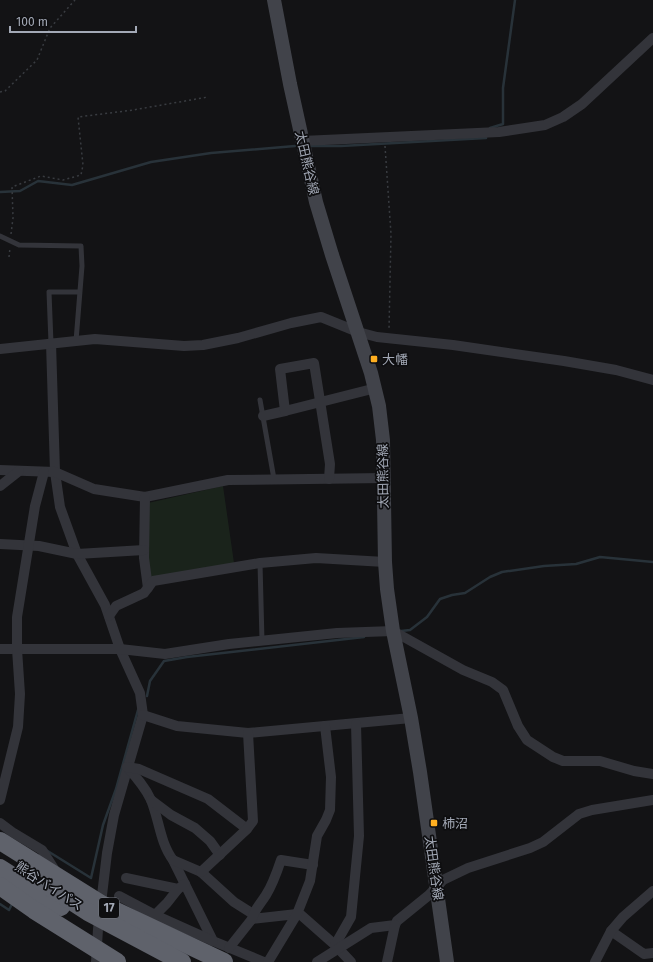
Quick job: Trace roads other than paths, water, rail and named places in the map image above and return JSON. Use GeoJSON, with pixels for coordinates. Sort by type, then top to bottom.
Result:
{"type":"FeatureCollection","features":[{"type":"Feature","properties":{"kind":"highway","name":"17"},"geometry":{"type":"LineString","coordinates":[[0,842],[61,880],[100,917],[150,920],[227,955]]}},
{"type":"Feature","properties":{"kind":"highway","name":"熊谷バイパス"},"geometry":{"type":"LineString","coordinates":[[0,855],[88,912],[100,917],[157,962]]}},
{"type":"Feature","properties":{"kind":"highway","name":"熊谷バイパス"},"geometry":{"type":"LineString","coordinates":[[0,868],[100,917],[182,962]]}},
{"type":"Feature","properties":{"kind":"highway"},"geometry":{"type":"LineString","coordinates":[[0,886],[96,956],[117,962]]}},
{"type":"Feature","properties":{"kind":"main road","name":"太田熊谷線"},"geometry":{"type":"LineString","coordinates":[[274,0],[302,141],[322,222],[376,388],[382,422],[387,589],[393,631],[411,718],[437,886],[447,962]]}},
{"type":"Feature","properties":{"kind":"street"},"geometry":{"type":"LineString","coordinates":[[302,141],[480,133],[545,125],[563,117],[582,104],[653,38]]}},
{"type":"Feature","properties":{"kind":"street"},"geometry":{"type":"LineString","coordinates":[[0,349],[95,339],[184,346],[203,345],[238,338],[291,323],[320,317],[358,332],[377,337],[453,345],[564,361],[616,370],[653,380]]}},
{"type":"Feature","properties":{"kind":"street"},"geometry":{"type":"LineString","coordinates":[[52,343],[55,472],[60,507],[77,554],[105,605],[120,649],[140,693],[143,715],[114,815],[107,853],[96,956]]}},
{"type":"Feature","properties":{"kind":"street"},"geometry":{"type":"LineString","coordinates":[[285,412],[280,368],[314,363],[330,464],[330,479]]}},
{"type":"Feature","properties":{"kind":"street"},"geometry":{"type":"LineString","coordinates":[[263,416],[285,412],[376,388]]}},
{"type":"Feature","properties":{"kind":"street"},"geometry":{"type":"LineString","coordinates":[[0,470],[55,472],[94,489],[145,497],[228,480],[384,478]]}},
{"type":"Feature","properties":{"kind":"street"},"geometry":{"type":"LineString","coordinates":[[0,486],[19,471]]}},
{"type":"Feature","properties":{"kind":"street"},"geometry":{"type":"LineString","coordinates":[[0,800],[18,727],[20,694],[17,649],[17,617],[30,546],[35,506],[44,472]]}},
{"type":"Feature","properties":{"kind":"street"},"geometry":{"type":"LineString","coordinates":[[145,497],[144,550],[148,588]]}},
{"type":"Feature","properties":{"kind":"street"},"geometry":{"type":"LineString","coordinates":[[0,544],[30,546],[77,554],[144,550]]}},
{"type":"Feature","properties":{"kind":"street"},"geometry":{"type":"LineString","coordinates":[[109,616],[116,606],[144,593],[153,580],[260,563],[316,558],[385,562]]}},
{"type":"Feature","properties":{"kind":"street"},"geometry":{"type":"LineString","coordinates":[[0,649],[120,649],[165,654],[229,644],[262,642],[337,633],[393,631],[463,670],[492,682],[503,690],[518,726],[527,740],[553,757],[563,761],[600,761],[634,771],[653,774]]}},
{"type":"Feature","properties":{"kind":"street"},"geometry":{"type":"LineString","coordinates":[[143,715],[177,726],[248,733],[411,718]]}},
{"type":"Feature","properties":{"kind":"street"},"geometry":{"type":"LineString","coordinates":[[336,947],[351,917],[359,836],[356,724]]}},
{"type":"Feature","properties":{"kind":"street"},"geometry":{"type":"LineString","coordinates":[[268,962],[297,914],[310,881],[317,836],[330,810],[331,777],[325,726]]}},
{"type":"Feature","properties":{"kind":"street"},"geometry":{"type":"LineString","coordinates":[[201,872],[247,829],[253,821],[248,733]]}},
{"type":"Feature","properties":{"kind":"street"},"geometry":{"type":"LineString","coordinates":[[128,767],[142,784],[151,800],[166,852],[173,860],[181,887],[213,942],[227,955],[264,962]]}},
{"type":"Feature","properties":{"kind":"street"},"geometry":{"type":"LineString","coordinates":[[128,767],[139,769],[208,799],[247,829]]}},
{"type":"Feature","properties":{"kind":"street"},"geometry":{"type":"LineString","coordinates":[[151,800],[171,815],[195,828],[210,841],[220,855]]}},
{"type":"Feature","properties":{"kind":"street"},"geometry":{"type":"LineString","coordinates":[[387,962],[394,925],[397,920],[443,880],[468,868],[530,848],[543,842],[579,814],[592,810],[653,800]]}},
{"type":"Feature","properties":{"kind":"street"},"geometry":{"type":"LineString","coordinates":[[0,823],[42,850],[61,880]]}},
{"type":"Feature","properties":{"kind":"street"},"geometry":{"type":"LineString","coordinates":[[173,860],[201,872],[252,917],[297,914],[301,916],[336,947],[350,962]]}},
{"type":"Feature","properties":{"kind":"street"},"geometry":{"type":"LineString","coordinates":[[227,955],[267,895],[281,860],[313,865]]}},
{"type":"Feature","properties":{"kind":"street"},"geometry":{"type":"LineString","coordinates":[[126,878],[181,887]]}},
{"type":"Feature","properties":{"kind":"street"},"geometry":{"type":"LineString","coordinates":[[150,920],[168,903],[181,887]]}},
{"type":"Feature","properties":{"kind":"street"},"geometry":{"type":"LineString","coordinates":[[595,962],[611,931],[653,890]]}},
{"type":"Feature","properties":{"kind":"street"},"geometry":{"type":"LineString","coordinates":[[119,896],[150,920],[213,942]]}},
{"type":"Feature","properties":{"kind":"street"},"geometry":{"type":"LineString","coordinates":[[317,962],[336,947],[371,928],[394,925]]}},
{"type":"Feature","properties":{"kind":"street"},"geometry":{"type":"LineString","coordinates":[[611,931],[644,954],[653,953]]}},
{"type":"Feature","properties":{"kind":"lane"},"geometry":{"type":"LineString","coordinates":[[0,236],[19,245],[81,246],[82,266],[76,341]]}},
{"type":"Feature","properties":{"kind":"lane"},"geometry":{"type":"LineString","coordinates":[[52,343],[49,292],[79,292]]}},
{"type":"Feature","properties":{"kind":"lane"},"geometry":{"type":"LineString","coordinates":[[260,400],[274,479]]}},
{"type":"Feature","properties":{"kind":"lane"},"geometry":{"type":"LineString","coordinates":[[260,563],[262,642]]}},
{"type":"Feature","properties":{"kind":"waterway"},"geometry":{"type":"LineString","coordinates":[[490,128],[503,124],[503,88],[515,0]]}},
{"type":"Feature","properties":{"kind":"waterway"},"geometry":{"type":"LineString","coordinates":[[311,146],[341,146],[486,138],[486,134]]}},
{"type":"Feature","properties":{"kind":"waterway"},"geometry":{"type":"LineString","coordinates":[[0,192],[20,191],[38,181],[72,185],[151,162],[211,153],[295,146]]}},
{"type":"Feature","properties":{"kind":"waterway"},"geometry":{"type":"LineString","coordinates":[[401,631],[410,630],[427,617],[440,599],[465,593],[490,577],[502,572],[544,566],[576,564],[600,557],[653,562]]}},
{"type":"Feature","properties":{"kind":"waterway"},"geometry":{"type":"LineString","coordinates":[[147,696],[150,681],[164,661],[187,657],[364,637]]}},
{"type":"Feature","properties":{"kind":"waterway"},"geometry":{"type":"LineString","coordinates":[[46,850],[91,878],[103,825],[116,789],[138,710]]}},
{"type":"Feature","properties":{"kind":"waterway"},"geometry":{"type":"LineString","coordinates":[[0,904],[9,910],[13,902]]}},
{"type":"Feature","properties":{"kind":"place","name":"大幡"},"geometry":{"type":"Point","coordinates":[374,359]}},
{"type":"Feature","properties":{"kind":"place","name":"柿沼"},"geometry":{"type":"Point","coordinates":[434,823]}}]}
